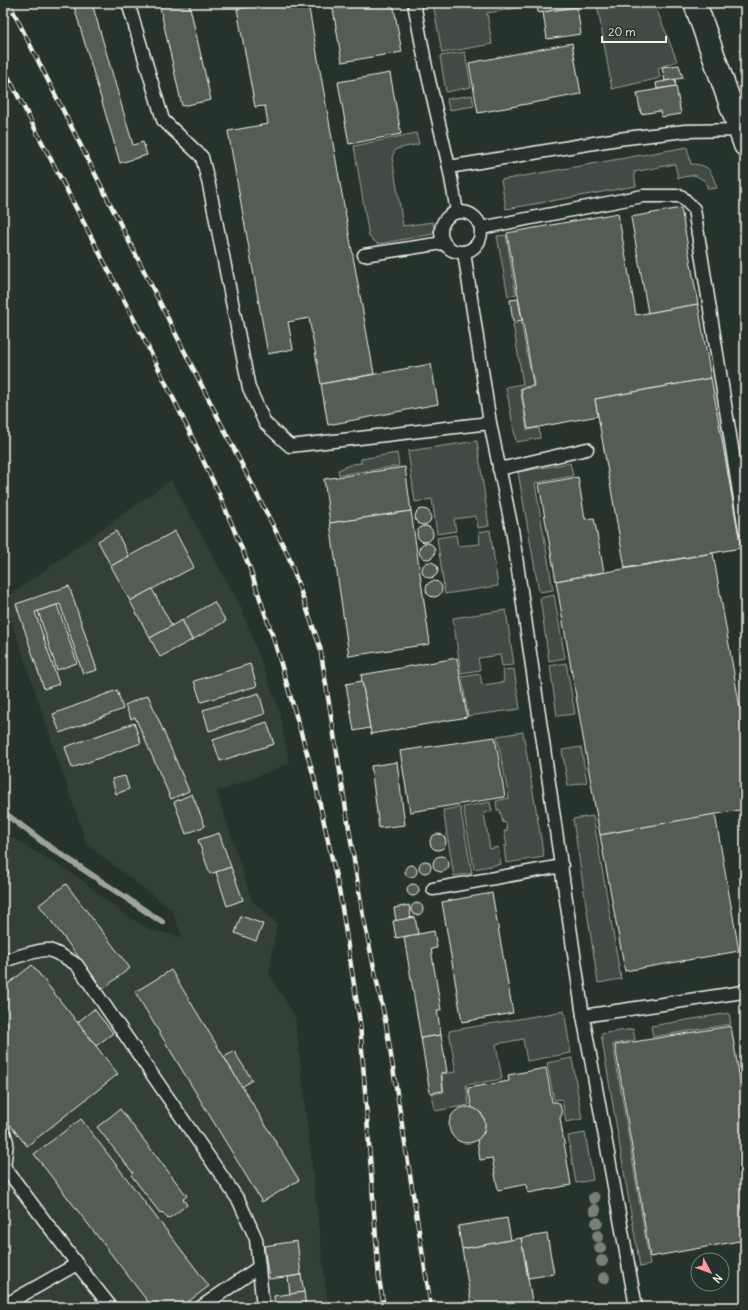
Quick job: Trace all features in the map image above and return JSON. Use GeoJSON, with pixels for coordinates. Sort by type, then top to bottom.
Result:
{"type":"FeatureCollection","features":[{"type":"Feature","properties":{"kind":"main road"},"geometry":{"type":"LineString","coordinates":[[695,3],[743,135]]}},
{"type":"Feature","properties":{"kind":"lane"},"geometry":{"type":"LineString","coordinates":[[414,3],[426,67],[449,167],[457,212]]}},
{"type":"Feature","properties":{"kind":"lane"},"geometry":{"type":"LineString","coordinates":[[128,6],[163,120],[202,157],[209,184],[249,388],[265,423],[290,446],[490,423]]}},
{"type":"Feature","properties":{"kind":"lane"},"geometry":{"type":"LineString","coordinates":[[449,167],[618,139],[685,131],[743,135]]}},
{"type":"Feature","properties":{"kind":"lane"},"geometry":{"type":"LineString","coordinates":[[481,228],[643,196],[681,196],[694,209],[745,530]]}},
{"type":"Feature","properties":{"kind":"lane"},"geometry":{"type":"LineString","coordinates":[[457,212],[465,212],[473,215],[481,228],[481,236],[477,244],[464,252],[456,252],[449,249],[443,243],[440,236],[441,227],[444,220],[450,214],[457,212]]}},
{"type":"Feature","properties":{"kind":"lane"},"geometry":{"type":"LineString","coordinates":[[364,255],[443,243]]}},
{"type":"Feature","properties":{"kind":"lane"},"geometry":{"type":"LineString","coordinates":[[464,252],[490,423],[512,529],[583,1016],[636,1307]]}},
{"type":"Feature","properties":{"kind":"lane"},"geometry":{"type":"LineString","coordinates":[[499,469],[587,450]]}},
{"type":"Feature","properties":{"kind":"lane"},"geometry":{"type":"LineString","coordinates":[[433,889],[562,866]]}},
{"type":"Feature","properties":{"kind":"lane"},"geometry":{"type":"LineString","coordinates":[[3,962],[9,959],[48,950],[64,956],[77,965],[239,1201],[256,1239],[263,1307]]}},
{"type":"Feature","properties":{"kind":"lane"},"geometry":{"type":"LineString","coordinates":[[583,1016],[743,992],[745,989]]}},
{"type":"Feature","properties":{"kind":"lane"},"geometry":{"type":"LineString","coordinates":[[3,1129],[7,1142],[3,1166],[111,1307]]}},
{"type":"Feature","properties":{"kind":"lane"},"geometry":{"type":"LineString","coordinates":[[3,1306],[77,1264]]}},
{"type":"Feature","properties":{"kind":"lane"},"geometry":{"type":"LineString","coordinates":[[201,1307],[259,1267]]}},
{"type":"Feature","properties":{"kind":"shaded area"},"geometry":{"type":"Polygon","coordinates":[[[433,3],[536,3],[536,5],[487,13],[492,44],[442,53],[433,3]]]}},
{"type":"Feature","properties":{"kind":"shaded area"},"geometry":{"type":"Polygon","coordinates":[[[597,3],[654,3],[677,61],[658,68],[660,78],[612,89],[597,3]]]}},
{"type":"Feature","properties":{"kind":"shaded area"},"geometry":{"type":"Polygon","coordinates":[[[465,52],[471,87],[446,92],[440,56],[465,52]]]}},
{"type":"Feature","properties":{"kind":"shaded area"},"geometry":{"type":"Polygon","coordinates":[[[472,95],[474,106],[449,110],[447,99],[472,95]]]}},
{"type":"Feature","properties":{"kind":"shaded area"},"geometry":{"type":"Polygon","coordinates":[[[416,133],[419,144],[396,149],[392,157],[403,226],[433,222],[433,234],[378,244],[369,237],[354,146],[416,133]]]}},
{"type":"Feature","properties":{"kind":"shaded area"},"geometry":{"type":"Polygon","coordinates":[[[687,147],[691,164],[706,167],[711,173],[717,188],[708,189],[705,181],[695,175],[678,178],[675,164],[634,172],[636,186],[506,209],[501,180],[687,147]]]}},
{"type":"Feature","properties":{"kind":"shaded area"},"geometry":{"type":"Polygon","coordinates":[[[506,235],[516,294],[508,296],[497,236],[506,235]]]}},
{"type":"Feature","properties":{"kind":"shaded area"},"geometry":{"type":"Polygon","coordinates":[[[521,322],[533,385],[520,388],[527,430],[539,428],[540,438],[516,442],[506,387],[523,384],[513,324],[521,322]]]}},
{"type":"Feature","properties":{"kind":"shaded area"},"geometry":{"type":"Polygon","coordinates":[[[477,441],[489,526],[478,528],[476,516],[454,519],[456,531],[437,534],[432,499],[415,502],[408,451],[477,441]]]}},
{"type":"Feature","properties":{"kind":"shaded area"},"geometry":{"type":"Polygon","coordinates":[[[397,453],[399,466],[339,475],[338,470],[352,464],[361,463],[361,459],[397,453]]]}},
{"type":"Feature","properties":{"kind":"shaded area"},"geometry":{"type":"Polygon","coordinates":[[[570,463],[573,476],[535,483],[553,590],[539,592],[518,472],[570,463]]]}},
{"type":"Feature","properties":{"kind":"shaded area"},"geometry":{"type":"Polygon","coordinates":[[[171,480],[241,607],[280,713],[289,764],[217,792],[252,901],[277,923],[269,974],[295,1016],[328,1307],[3,1307],[3,832],[78,877],[119,911],[151,930],[182,937],[172,910],[87,845],[4,599],[171,480]]]}},
{"type":"Feature","properties":{"kind":"shaded area"},"geometry":{"type":"Polygon","coordinates":[[[490,530],[498,586],[445,594],[437,538],[456,535],[458,546],[480,544],[479,532],[490,530]]]}},
{"type":"Feature","properties":{"kind":"shaded area"},"geometry":{"type":"Polygon","coordinates":[[[554,595],[565,658],[549,661],[540,598],[554,595]]]}},
{"type":"Feature","properties":{"kind":"shaded area"},"geometry":{"type":"Polygon","coordinates":[[[506,610],[514,665],[502,666],[500,655],[478,658],[480,670],[461,673],[453,618],[506,610]]]}},
{"type":"Feature","properties":{"kind":"shaded area"},"geometry":{"type":"Polygon","coordinates":[[[566,663],[575,714],[557,716],[550,666],[566,663]]]}},
{"type":"Feature","properties":{"kind":"shaded area"},"geometry":{"type":"Polygon","coordinates":[[[514,669],[520,709],[468,716],[462,677],[480,674],[482,685],[504,682],[503,670],[514,669]]]}},
{"type":"Feature","properties":{"kind":"shaded area"},"geometry":{"type":"Polygon","coordinates":[[[523,732],[544,857],[506,863],[504,846],[507,846],[504,831],[507,831],[506,822],[503,823],[500,810],[497,810],[496,801],[509,798],[497,736],[523,732]]]}},
{"type":"Feature","properties":{"kind":"shaded area"},"geometry":{"type":"Polygon","coordinates":[[[581,747],[587,782],[568,786],[562,750],[581,747]]]}},
{"type":"Feature","properties":{"kind":"shaded area"},"geometry":{"type":"Polygon","coordinates":[[[490,802],[492,811],[484,813],[490,849],[498,847],[501,864],[474,869],[463,807],[490,802]]]}},
{"type":"Feature","properties":{"kind":"shaded area"},"geometry":{"type":"Polygon","coordinates":[[[460,807],[472,873],[454,876],[443,810],[460,807]]]}},
{"type":"Feature","properties":{"kind":"shaded area"},"geometry":{"type":"Polygon","coordinates":[[[593,816],[621,979],[598,983],[573,819],[593,816]]]}},
{"type":"Feature","properties":{"kind":"shaded area"},"geometry":{"type":"Polygon","coordinates":[[[564,1011],[571,1053],[527,1061],[523,1039],[496,1044],[502,1079],[466,1085],[469,1105],[435,1111],[432,1094],[444,1092],[442,1074],[456,1072],[449,1031],[564,1011]]]}},
{"type":"Feature","properties":{"kind":"shaded area"},"geometry":{"type":"Polygon","coordinates":[[[729,1013],[731,1024],[653,1037],[651,1026],[729,1013]]]}},
{"type":"Feature","properties":{"kind":"shaded area"},"geometry":{"type":"Polygon","coordinates":[[[633,1029],[635,1040],[613,1044],[650,1265],[640,1267],[601,1034],[633,1029]]]}},
{"type":"Feature","properties":{"kind":"shaded area"},"geometry":{"type":"Polygon","coordinates":[[[572,1058],[582,1119],[566,1122],[562,1099],[554,1100],[547,1063],[572,1058]]]}},
{"type":"Feature","properties":{"kind":"shaded area"},"geometry":{"type":"Polygon","coordinates":[[[585,1133],[593,1180],[576,1183],[568,1136],[585,1133]]]}},
{"type":"Feature","properties":{"kind":"building"},"geometry":{"type":"Polygon","coordinates":[[[73,3],[92,3],[133,145],[143,142],[147,155],[120,163],[73,3]]]}},
{"type":"Feature","properties":{"kind":"building"},"geometry":{"type":"Polygon","coordinates":[[[159,3],[189,3],[211,100],[182,106],[159,3]]]}},
{"type":"Feature","properties":{"kind":"building"},"geometry":{"type":"Polygon","coordinates":[[[271,3],[308,3],[374,374],[321,384],[309,318],[288,322],[293,349],[268,354],[228,131],[268,124],[265,106],[255,107],[237,9],[271,3]]]}},
{"type":"Feature","properties":{"kind":"building"},"geometry":{"type":"Polygon","coordinates":[[[332,3],[393,3],[402,52],[342,62],[332,3]]]}},
{"type":"Feature","properties":{"kind":"building"},"geometry":{"type":"Polygon","coordinates":[[[537,3],[583,3],[584,6],[538,13],[537,3]]]}},
{"type":"Feature","properties":{"kind":"building"},"geometry":{"type":"Polygon","coordinates":[[[577,7],[581,34],[547,39],[543,12],[577,7]]]}},
{"type":"Feature","properties":{"kind":"building"},"geometry":{"type":"Polygon","coordinates":[[[572,43],[581,94],[478,113],[469,63],[572,43]]]}},
{"type":"Feature","properties":{"kind":"building"},"geometry":{"type":"Polygon","coordinates":[[[679,65],[683,78],[665,81],[662,67],[679,65]]]}},
{"type":"Feature","properties":{"kind":"building"},"geometry":{"type":"Polygon","coordinates":[[[390,73],[401,134],[349,144],[338,82],[390,73]]]}},
{"type":"Feature","properties":{"kind":"building"},"geometry":{"type":"Polygon","coordinates":[[[675,79],[676,86],[657,89],[656,83],[675,79]]]}},
{"type":"Feature","properties":{"kind":"building"},"geometry":{"type":"Polygon","coordinates":[[[676,86],[681,114],[661,117],[660,111],[641,114],[637,93],[676,86]]]}},
{"type":"Feature","properties":{"kind":"building"},"geometry":{"type":"Polygon","coordinates":[[[681,208],[698,304],[648,313],[631,217],[681,208]]]}},
{"type":"Feature","properties":{"kind":"building"},"geometry":{"type":"Polygon","coordinates":[[[618,213],[636,315],[698,304],[711,378],[595,399],[598,416],[528,429],[521,389],[534,386],[507,233],[618,213]]]}},
{"type":"Feature","properties":{"kind":"building"},"geometry":{"type":"Polygon","coordinates":[[[518,299],[522,320],[513,322],[510,300],[518,299]]]}},
{"type":"Feature","properties":{"kind":"building"},"geometry":{"type":"Polygon","coordinates":[[[431,364],[438,404],[328,425],[321,384],[431,364]]]}},
{"type":"Feature","properties":{"kind":"building"},"geometry":{"type":"Polygon","coordinates":[[[711,378],[741,548],[625,568],[595,399],[711,378]]]}},
{"type":"Feature","properties":{"kind":"building"},"geometry":{"type":"Polygon","coordinates":[[[405,467],[411,511],[330,523],[324,479],[405,467]]]}},
{"type":"Feature","properties":{"kind":"building"},"geometry":{"type":"Polygon","coordinates":[[[578,477],[585,519],[594,518],[604,572],[556,581],[539,484],[578,477]]]}},
{"type":"Feature","properties":{"kind":"building"},"geometry":{"type":"Polygon","coordinates":[[[423,509],[429,511],[431,517],[429,523],[423,525],[417,523],[415,517],[417,511],[423,509]]]}},
{"type":"Feature","properties":{"kind":"building"},"geometry":{"type":"Polygon","coordinates":[[[411,511],[430,644],[349,656],[330,523],[411,511]]]}},
{"type":"Feature","properties":{"kind":"building"},"geometry":{"type":"Polygon","coordinates":[[[425,526],[431,528],[433,534],[431,540],[425,542],[419,540],[417,534],[419,528],[425,526]]]}},
{"type":"Feature","properties":{"kind":"building"},"geometry":{"type":"Polygon","coordinates":[[[116,531],[129,556],[111,566],[98,541],[116,531]]]}},
{"type":"Feature","properties":{"kind":"building"},"geometry":{"type":"Polygon","coordinates":[[[175,531],[194,567],[130,601],[111,566],[175,531]]]}},
{"type":"Feature","properties":{"kind":"building"},"geometry":{"type":"Polygon","coordinates":[[[427,543],[433,545],[435,551],[433,557],[427,559],[421,557],[419,551],[421,545],[427,543]]]}},
{"type":"Feature","properties":{"kind":"building"},"geometry":{"type":"Polygon","coordinates":[[[713,553],[745,737],[745,809],[600,835],[556,581],[713,553]]]}},
{"type":"Feature","properties":{"kind":"building"},"geometry":{"type":"Polygon","coordinates":[[[430,562],[436,564],[438,570],[436,576],[430,578],[424,576],[422,570],[424,564],[430,562]]]}},
{"type":"Feature","properties":{"kind":"building"},"geometry":{"type":"Polygon","coordinates":[[[434,581],[440,583],[442,589],[440,595],[434,597],[428,595],[426,589],[428,583],[434,581]]]}},
{"type":"Feature","properties":{"kind":"building"},"geometry":{"type":"Polygon","coordinates":[[[69,586],[97,670],[83,674],[60,604],[35,612],[59,684],[44,689],[16,604],[69,586]]]}},
{"type":"Feature","properties":{"kind":"building"},"geometry":{"type":"Polygon","coordinates":[[[152,589],[172,626],[150,638],[130,601],[152,589]]]}},
{"type":"Feature","properties":{"kind":"building"},"geometry":{"type":"Polygon","coordinates":[[[214,602],[226,621],[192,640],[182,620],[214,602]]]}},
{"type":"Feature","properties":{"kind":"building"},"geometry":{"type":"Polygon","coordinates":[[[57,605],[77,663],[57,670],[38,611],[57,605]]]}},
{"type":"Feature","properties":{"kind":"building"},"geometry":{"type":"Polygon","coordinates":[[[182,620],[192,640],[160,657],[150,638],[182,620]]]}},
{"type":"Feature","properties":{"kind":"building"},"geometry":{"type":"Polygon","coordinates":[[[457,658],[467,717],[371,734],[361,675],[457,658]]]}},
{"type":"Feature","properties":{"kind":"building"},"geometry":{"type":"Polygon","coordinates":[[[250,664],[257,686],[201,702],[194,681],[250,664]]]}},
{"type":"Feature","properties":{"kind":"building"},"geometry":{"type":"Polygon","coordinates":[[[362,681],[370,728],[354,731],[346,684],[362,681]]]}},
{"type":"Feature","properties":{"kind":"building"},"geometry":{"type":"Polygon","coordinates":[[[117,690],[123,709],[60,733],[53,714],[117,690]]]}},
{"type":"Feature","properties":{"kind":"building"},"geometry":{"type":"Polygon","coordinates":[[[259,693],[265,714],[209,731],[203,710],[259,693]]]}},
{"type":"Feature","properties":{"kind":"building"},"geometry":{"type":"Polygon","coordinates":[[[148,695],[189,791],[171,799],[135,717],[131,719],[125,705],[148,695]]]}},
{"type":"Feature","properties":{"kind":"building"},"geometry":{"type":"Polygon","coordinates":[[[267,722],[274,744],[220,761],[213,740],[267,722]]]}},
{"type":"Feature","properties":{"kind":"building"},"geometry":{"type":"Polygon","coordinates":[[[134,723],[141,743],[72,768],[65,747],[134,723]]]}},
{"type":"Feature","properties":{"kind":"building"},"geometry":{"type":"Polygon","coordinates":[[[495,737],[505,797],[410,812],[400,751],[495,737]]]}},
{"type":"Feature","properties":{"kind":"building"},"geometry":{"type":"Polygon","coordinates":[[[397,762],[405,825],[379,828],[371,766],[397,762]]]}},
{"type":"Feature","properties":{"kind":"building"},"geometry":{"type":"Polygon","coordinates":[[[125,776],[129,789],[116,794],[112,779],[125,776]]]}},
{"type":"Feature","properties":{"kind":"building"},"geometry":{"type":"Polygon","coordinates":[[[192,794],[205,826],[186,834],[174,802],[192,794]]]}},
{"type":"Feature","properties":{"kind":"building"},"geometry":{"type":"Polygon","coordinates":[[[715,814],[739,951],[625,971],[600,835],[715,814]]]}},
{"type":"Feature","properties":{"kind":"building"},"geometry":{"type":"Polygon","coordinates":[[[219,833],[231,867],[210,874],[198,840],[219,833]]]}},
{"type":"Feature","properties":{"kind":"building"},"geometry":{"type":"Polygon","coordinates":[[[438,834],[445,839],[446,842],[441,849],[438,850],[431,845],[430,842],[435,835],[438,834]]]}},
{"type":"Feature","properties":{"kind":"building"},"geometry":{"type":"Polygon","coordinates":[[[441,856],[448,861],[449,864],[444,871],[441,872],[434,867],[433,864],[438,857],[441,856]]]}},
{"type":"Feature","properties":{"kind":"building"},"geometry":{"type":"Polygon","coordinates":[[[423,861],[427,861],[431,867],[427,873],[423,873],[419,869],[419,865],[423,861]]]}},
{"type":"Feature","properties":{"kind":"building"},"geometry":{"type":"Polygon","coordinates":[[[3,865],[9,873],[3,877],[3,865]]]}},
{"type":"Feature","properties":{"kind":"building"},"geometry":{"type":"Polygon","coordinates":[[[409,865],[413,865],[417,871],[413,877],[409,877],[405,873],[405,869],[409,865]]]}},
{"type":"Feature","properties":{"kind":"building"},"geometry":{"type":"Polygon","coordinates":[[[231,867],[243,900],[227,906],[216,872],[231,867]]]}},
{"type":"Feature","properties":{"kind":"building"},"geometry":{"type":"Polygon","coordinates":[[[66,884],[130,968],[103,989],[39,905],[66,884]]]}},
{"type":"Feature","properties":{"kind":"building"},"geometry":{"type":"Polygon","coordinates":[[[411,884],[415,884],[419,890],[415,896],[411,896],[407,892],[407,888],[411,884]]]}},
{"type":"Feature","properties":{"kind":"building"},"geometry":{"type":"Polygon","coordinates":[[[492,893],[513,1013],[462,1022],[442,902],[492,893]]]}},
{"type":"Feature","properties":{"kind":"building"},"geometry":{"type":"Polygon","coordinates":[[[415,903],[419,903],[423,909],[419,915],[415,915],[411,911],[411,907],[415,903]]]}},
{"type":"Feature","properties":{"kind":"building"},"geometry":{"type":"Polygon","coordinates":[[[409,905],[411,918],[396,921],[394,908],[409,905]]]}},
{"type":"Feature","properties":{"kind":"building"},"geometry":{"type":"Polygon","coordinates":[[[241,916],[263,924],[256,941],[235,933],[241,916]]]}},
{"type":"Feature","properties":{"kind":"building"},"geometry":{"type":"Polygon","coordinates":[[[415,917],[418,934],[396,938],[393,921],[415,917]]]}},
{"type":"Feature","properties":{"kind":"building"},"geometry":{"type":"Polygon","coordinates":[[[434,931],[437,948],[431,949],[441,1010],[437,1010],[441,1035],[421,1038],[404,937],[434,931]]]}},
{"type":"Feature","properties":{"kind":"building"},"geometry":{"type":"Polygon","coordinates":[[[32,965],[118,1074],[27,1146],[3,1116],[3,988],[32,965]]]}},
{"type":"Feature","properties":{"kind":"building"},"geometry":{"type":"Polygon","coordinates":[[[171,970],[299,1180],[262,1202],[135,992],[171,970]]]}},
{"type":"Feature","properties":{"kind":"building"},"geometry":{"type":"Polygon","coordinates":[[[94,1009],[113,1033],[96,1046],[78,1022],[94,1009]]]}},
{"type":"Feature","properties":{"kind":"building"},"geometry":{"type":"Polygon","coordinates":[[[731,1026],[745,1111],[745,1240],[650,1257],[615,1045],[731,1026]]]}},
{"type":"Feature","properties":{"kind":"building"},"geometry":{"type":"Polygon","coordinates":[[[441,1035],[447,1072],[441,1073],[443,1091],[430,1093],[421,1038],[441,1035]]]}},
{"type":"Feature","properties":{"kind":"building"},"geometry":{"type":"Polygon","coordinates":[[[234,1051],[252,1080],[242,1087],[224,1057],[234,1051]]]}},
{"type":"Feature","properties":{"kind":"building"},"geometry":{"type":"Polygon","coordinates":[[[546,1068],[552,1102],[557,1102],[560,1104],[562,1114],[560,1118],[571,1185],[528,1193],[527,1184],[498,1190],[492,1158],[480,1160],[477,1140],[484,1133],[484,1119],[481,1113],[472,1108],[468,1088],[509,1081],[508,1075],[546,1068]]]}},
{"type":"Feature","properties":{"kind":"building"},"geometry":{"type":"Polygon","coordinates":[[[471,1107],[480,1112],[484,1118],[484,1132],[480,1138],[471,1143],[463,1143],[454,1138],[450,1132],[449,1121],[454,1112],[460,1108],[471,1107]]]}},
{"type":"Feature","properties":{"kind":"building"},"geometry":{"type":"Polygon","coordinates":[[[120,1109],[187,1196],[183,1199],[187,1205],[168,1219],[162,1212],[160,1213],[131,1175],[133,1173],[97,1127],[120,1109]]]}},
{"type":"Feature","properties":{"kind":"building"},"geometry":{"type":"Polygon","coordinates":[[[81,1119],[209,1286],[181,1307],[152,1307],[34,1154],[81,1119]]]}},
{"type":"Feature","properties":{"kind":"building"},"geometry":{"type":"Polygon","coordinates":[[[507,1218],[511,1240],[462,1249],[458,1226],[507,1218]]]}},
{"type":"Feature","properties":{"kind":"building"},"geometry":{"type":"Polygon","coordinates":[[[547,1234],[554,1274],[528,1278],[521,1238],[547,1234]]]}},
{"type":"Feature","properties":{"kind":"building"},"geometry":{"type":"Polygon","coordinates":[[[521,1238],[533,1307],[472,1307],[462,1249],[521,1238]]]}},
{"type":"Feature","properties":{"kind":"building"},"geometry":{"type":"Polygon","coordinates":[[[297,1241],[301,1275],[269,1279],[264,1246],[297,1241]]]}},
{"type":"Feature","properties":{"kind":"building"},"geometry":{"type":"Polygon","coordinates":[[[301,1275],[304,1292],[290,1294],[288,1277],[301,1275]]]}},
{"type":"Feature","properties":{"kind":"building"},"geometry":{"type":"Polygon","coordinates":[[[304,1292],[306,1307],[275,1307],[274,1296],[304,1292]]]}},
{"type":"Feature","properties":{"kind":"waterway"},"geometry":{"type":"LineString","coordinates":[[3,812],[47,845],[162,922]]}},
{"type":"Feature","properties":{"kind":"railway"},"geometry":{"type":"LineString","coordinates":[[9,3],[288,555],[320,647],[363,916],[386,1024],[431,1307]]}},
{"type":"Feature","properties":{"kind":"railway"},"geometry":{"type":"LineString","coordinates":[[3,67],[142,335],[220,496],[249,566],[274,640],[314,777],[340,895],[360,1023],[379,1279],[384,1307]]}}]}
